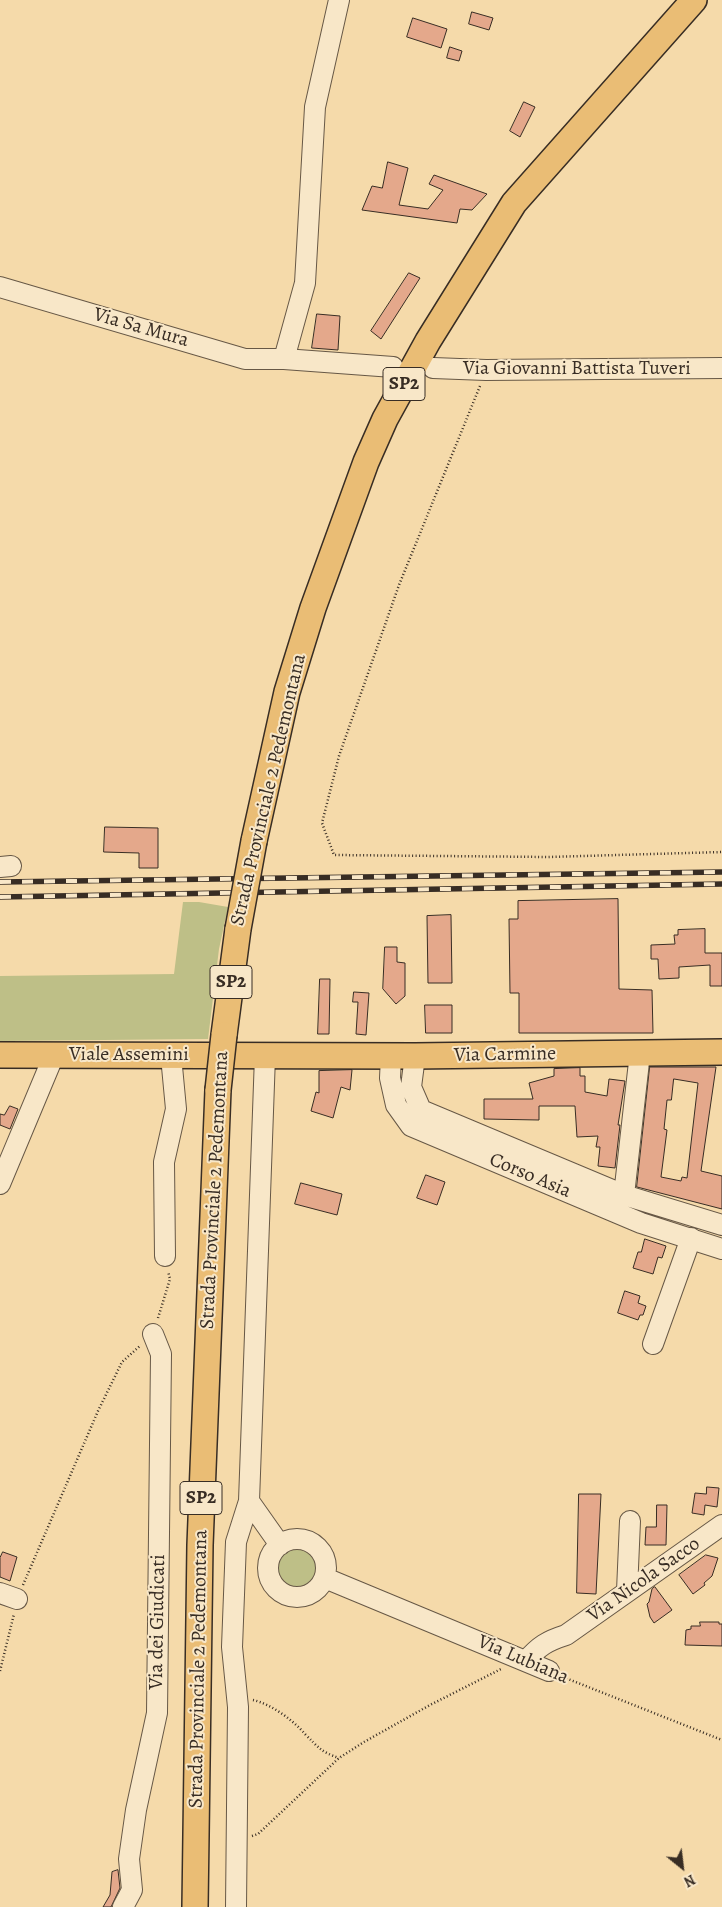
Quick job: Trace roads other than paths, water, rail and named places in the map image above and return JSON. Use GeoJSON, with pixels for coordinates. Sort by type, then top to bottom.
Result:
{"type":"FeatureCollection","features":[{"type":"Feature","properties":{"kind":"main road","name":"Strada Provinciale 2 Pedemontana"},"geometry":{"type":"LineString","coordinates":[[195,1907],[200,1545],[218,1090],[238,929],[254,841],[290,682],[313,608],[366,462],[385,419],[428,340],[514,203],[694,0]]}},
{"type":"Feature","properties":{"kind":"main road","name":"Via Carmine"},"geometry":{"type":"LineString","coordinates":[[276,1056],[722,1052]]}},
{"type":"Feature","properties":{"kind":"main road","name":"Viale Assemini"},"geometry":{"type":"LineString","coordinates":[[0,1055],[276,1056]]}},
{"type":"Feature","properties":{"kind":"street"},"geometry":{"type":"LineString","coordinates":[[284,360],[305,283],[315,107],[339,0]]}},
{"type":"Feature","properties":{"kind":"street","name":"Via Sa Mura"},"geometry":{"type":"LineString","coordinates":[[0,287],[245,359],[393,367]]}},
{"type":"Feature","properties":{"kind":"street","name":"Via Giovanni Battista Tuveri"},"geometry":{"type":"LineString","coordinates":[[433,368],[486,370],[722,368]]}},
{"type":"Feature","properties":{"kind":"street"},"geometry":{"type":"LineString","coordinates":[[624,1195],[640,1053]]}},
{"type":"Feature","properties":{"kind":"street"},"geometry":{"type":"LineString","coordinates":[[0,1184],[54,1055]]}},
{"type":"Feature","properties":{"kind":"street"},"geometry":{"type":"LineString","coordinates":[[165,1256],[164,1162],[176,1109],[171,1056]]}},
{"type":"Feature","properties":{"kind":"street"},"geometry":{"type":"LineString","coordinates":[[236,1907],[237,1695],[232,1647],[236,1542],[249,1501],[276,1056]]}},
{"type":"Feature","properties":{"kind":"street","name":"Corso Asia"},"geometry":{"type":"LineString","coordinates":[[403,1056],[411,1087],[421,1110],[624,1195],[722,1224]]}},
{"type":"Feature","properties":{"kind":"street","name":"Corso Asia"},"geometry":{"type":"LineString","coordinates":[[403,1056],[390,1078],[396,1105],[412,1126],[640,1222],[722,1249]]}},
{"type":"Feature","properties":{"kind":"street"},"geometry":{"type":"LineString","coordinates":[[654,1344],[690,1238]]}},
{"type":"Feature","properties":{"kind":"street","name":"Via dei Giudicati"},"geometry":{"type":"LineString","coordinates":[[123,1907],[132,1890],[130,1849],[136,1810],[157,1713],[161,1354],[153,1334]]}},
{"type":"Feature","properties":{"kind":"street"},"geometry":{"type":"LineString","coordinates":[[249,1501],[280,1545]]}},
{"type":"Feature","properties":{"kind":"street"},"geometry":{"type":"LineString","coordinates":[[627,1591],[630,1521]]}},
{"type":"Feature","properties":{"kind":"street","name":"Via Nicola Sacco"},"geometry":{"type":"LineString","coordinates":[[520,1658],[550,1640],[566,1635],[722,1525]]}},
{"type":"Feature","properties":{"kind":"street"},"geometry":{"type":"LineString","coordinates":[[298,1540],[307,1541],[321,1552],[325,1560],[324,1578],[320,1587],[303,1597],[284,1594],[276,1588],[271,1580],[269,1571],[270,1561],[280,1545],[298,1540]]}},
{"type":"Feature","properties":{"kind":"street","name":"Via Lubiana"},"geometry":{"type":"LineString","coordinates":[[324,1578],[549,1671]]}},
{"type":"Feature","properties":{"kind":"railway"},"geometry":{"type":"LineString","coordinates":[[0,882],[722,872]]}},
{"type":"Feature","properties":{"kind":"railway"},"geometry":{"type":"LineString","coordinates":[[0,897],[722,884]]}}]}
